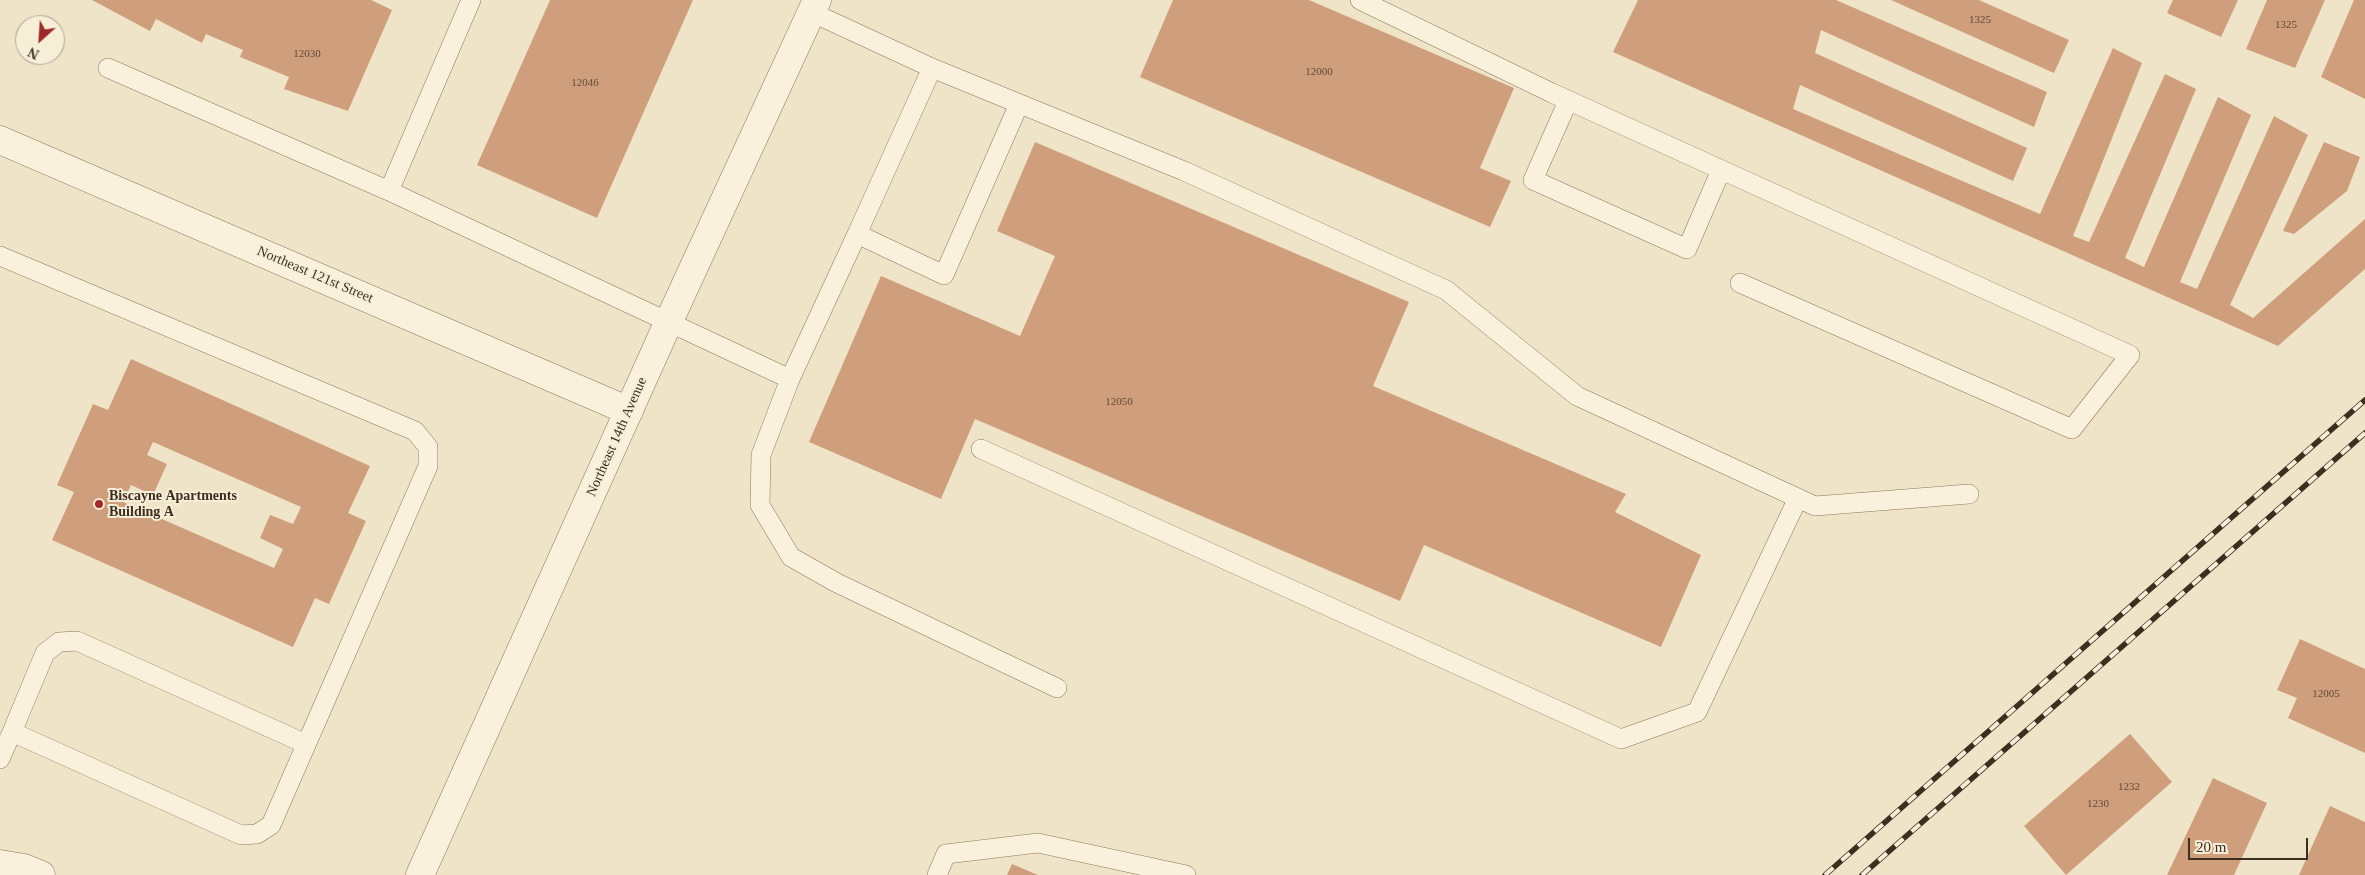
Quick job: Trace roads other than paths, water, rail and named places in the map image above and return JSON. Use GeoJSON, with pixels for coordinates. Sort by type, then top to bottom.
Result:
{"type":"FeatureCollection","features":[{"type":"Feature","properties":{"kind":"street","name":"Northeast 14th Avenue"},"geometry":{"type":"LineString","coordinates":[[420,875],[669,321],[814,6]]}},
{"type":"Feature","properties":{"kind":"street","name":"Northeast 121st Street"},"geometry":{"type":"LineString","coordinates":[[0,140],[629,411]]}},
{"type":"Feature","properties":{"kind":"street"},"geometry":{"type":"LineString","coordinates":[[0,864],[24,868],[41,875]]}},
{"type":"Feature","properties":{"kind":"lane"},"geometry":{"type":"LineString","coordinates":[[389,191],[471,0]]}},
{"type":"Feature","properties":{"kind":"lane"},"geometry":{"type":"LineString","coordinates":[[1360,0],[1568,100],[2130,355],[2072,429],[1740,283]]}},
{"type":"Feature","properties":{"kind":"lane"},"geometry":{"type":"LineString","coordinates":[[814,6],[932,68],[1184,171],[1446,290],[1577,396],[1815,506],[1969,494]]}},
{"type":"Feature","properties":{"kind":"lane"},"geometry":{"type":"LineString","coordinates":[[108,68],[389,191],[790,379]]}},
{"type":"Feature","properties":{"kind":"lane"},"geometry":{"type":"LineString","coordinates":[[932,68],[790,379],[762,455],[760,505],[792,557],[837,582],[1057,688]]}},
{"type":"Feature","properties":{"kind":"lane"},"geometry":{"type":"LineString","coordinates":[[1568,100],[1533,180],[1687,249],[1721,170]]}},
{"type":"Feature","properties":{"kind":"lane"},"geometry":{"type":"LineString","coordinates":[[857,234],[944,275],[1019,104]]}},
{"type":"Feature","properties":{"kind":"lane"},"geometry":{"type":"LineString","coordinates":[[0,256],[415,431],[428,447],[428,466],[271,825],[257,834],[241,835],[12,732]]}},
{"type":"Feature","properties":{"kind":"lane"},"geometry":{"type":"LineString","coordinates":[[982,449],[1621,739],[1697,712],[1798,498]]}},
{"type":"Feature","properties":{"kind":"lane"},"geometry":{"type":"LineString","coordinates":[[0,760],[45,653],[59,642],[77,641],[306,744]]}},
{"type":"Feature","properties":{"kind":"lane"},"geometry":{"type":"LineString","coordinates":[[937,875],[946,854],[1038,843],[1186,875]]}},
{"type":"Feature","properties":{"kind":"railway"},"geometry":{"type":"LineString","coordinates":[[1825,875],[2365,400]]}},
{"type":"Feature","properties":{"kind":"railway"},"geometry":{"type":"LineString","coordinates":[[1862,875],[2365,433]]}},
{"type":"Feature","properties":{"kind":"place","name":"Biscayne Apartments Building A"},"geometry":{"type":"Point","coordinates":[99,504]}}]}
